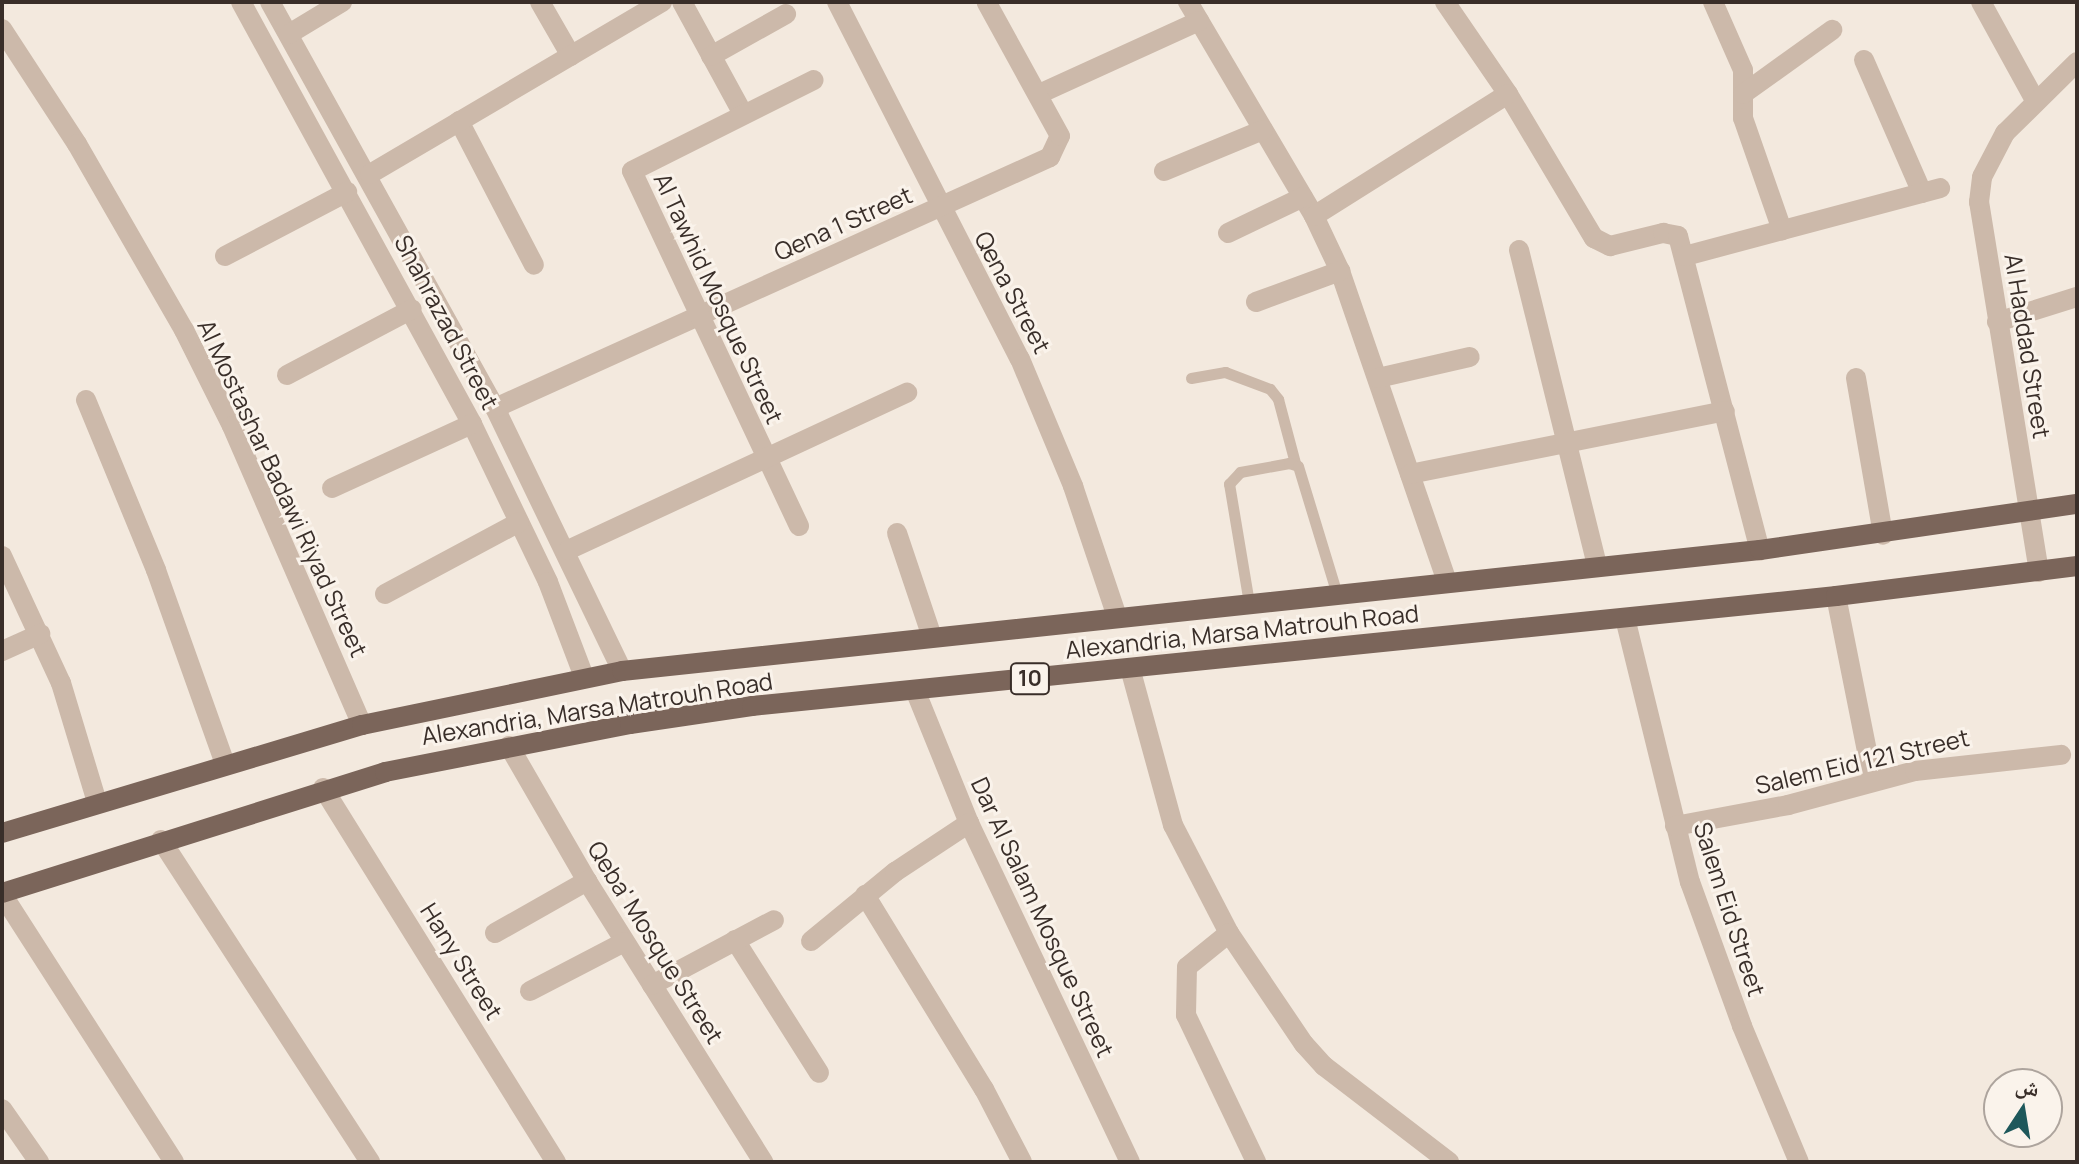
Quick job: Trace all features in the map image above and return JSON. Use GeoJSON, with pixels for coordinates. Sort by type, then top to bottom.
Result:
{"type":"FeatureCollection","features":[{"type":"Feature","properties":{"kind":"main road","name":"Alexandria, Marsa Matrouh Road"},"geometry":{"type":"LineString","coordinates":[[2,833],[362,725],[584,677],[1117,617],[1760,550],[1883,535],[2077,504]]}},
{"type":"Feature","properties":{"kind":"main road","name":"Alexandria, Marsa Matrouh Road"},"geometry":{"type":"LineString","coordinates":[[2,893],[323,788],[509,746],[752,706],[1836,596],[2077,566]]}},
{"type":"Feature","properties":{"kind":"street","name":"Shahrazad Street"},"geometry":{"type":"LineString","coordinates":[[241,2],[412,309],[472,424],[519,522],[584,677]]}},
{"type":"Feature","properties":{"kind":"street","name":"Shahrazad Street"},"geometry":{"type":"LineString","coordinates":[[270,2],[370,174],[495,408],[568,550],[622,671]]}},
{"type":"Feature","properties":{"kind":"street"},"geometry":{"type":"LineString","coordinates":[[289,34],[342,2]]}},
{"type":"Feature","properties":{"kind":"street"},"geometry":{"type":"LineString","coordinates":[[540,2],[571,56]]}},
{"type":"Feature","properties":{"kind":"street"},"geometry":{"type":"LineString","coordinates":[[370,174],[662,2]]}},
{"type":"Feature","properties":{"kind":"street"},"geometry":{"type":"LineString","coordinates":[[682,2],[743,114]]}},
{"type":"Feature","properties":{"kind":"street","name":"Qena Street"},"geometry":{"type":"LineString","coordinates":[[837,2],[1048,421],[1117,617]]}},
{"type":"Feature","properties":{"kind":"street"},"geometry":{"type":"LineString","coordinates":[[1188,2],[1314,216],[1340,271],[1447,582]]}},
{"type":"Feature","properties":{"kind":"street"},"geometry":{"type":"LineString","coordinates":[[1713,2],[1743,70],[1743,118],[1782,230]]}},
{"type":"Feature","properties":{"kind":"street"},"geometry":{"type":"LineString","coordinates":[[1981,2],[2036,102]]}},
{"type":"Feature","properties":{"kind":"street","name":"Qena 1 Street"},"geometry":{"type":"LineString","coordinates":[[495,408],[1050,157],[1060,136],[987,3]]}},
{"type":"Feature","properties":{"kind":"street"},"geometry":{"type":"LineString","coordinates":[[1452,4],[1601,244],[1671,232],[1678,236],[1760,550]]}},
{"type":"Feature","properties":{"kind":"street"},"geometry":{"type":"LineString","coordinates":[[711,56],[786,14]]}},
{"type":"Feature","properties":{"kind":"street"},"geometry":{"type":"LineString","coordinates":[[1039,94],[1199,21]]}},
{"type":"Feature","properties":{"kind":"street"},"geometry":{"type":"LineString","coordinates":[[1743,94],[1832,30]]}},
{"type":"Feature","properties":{"kind":"street","name":"Al Mostashar Badawi Riyad Street"},"geometry":{"type":"LineString","coordinates":[[4,37],[77,144],[184,330],[238,440],[362,725]]}},
{"type":"Feature","properties":{"kind":"street"},"geometry":{"type":"LineString","coordinates":[[1685,256],[1931,190],[1864,60]]}},
{"type":"Feature","properties":{"kind":"street","name":"Al Haddad Street"},"geometry":{"type":"LineString","coordinates":[[2039,572],[1979,202],[1982,177],[2005,133],[2077,62]]}},
{"type":"Feature","properties":{"kind":"street","name":"Al Tawhid Mosque Street"},"geometry":{"type":"LineString","coordinates":[[799,526],[632,171],[814,80]]}},
{"type":"Feature","properties":{"kind":"street"},"geometry":{"type":"LineString","coordinates":[[1314,216],[1508,94]]}},
{"type":"Feature","properties":{"kind":"street"},"geometry":{"type":"LineString","coordinates":[[459,121],[534,265]]}},
{"type":"Feature","properties":{"kind":"street"},"geometry":{"type":"LineString","coordinates":[[1164,171],[1263,130]]}},
{"type":"Feature","properties":{"kind":"street"},"geometry":{"type":"LineString","coordinates":[[225,256],[347,192]]}},
{"type":"Feature","properties":{"kind":"street"},"geometry":{"type":"LineString","coordinates":[[1228,233],[1303,197]]}},
{"type":"Feature","properties":{"kind":"street"},"geometry":{"type":"LineString","coordinates":[[1519,250],[1597,566]]}},
{"type":"Feature","properties":{"kind":"street"},"geometry":{"type":"LineString","coordinates":[[1256,302],[1340,271]]}},
{"type":"Feature","properties":{"kind":"street"},"geometry":{"type":"LineString","coordinates":[[1997,322],[2077,297]]}},
{"type":"Feature","properties":{"kind":"street"},"geometry":{"type":"LineString","coordinates":[[287,375],[412,309]]}},
{"type":"Feature","properties":{"kind":"street"},"geometry":{"type":"LineString","coordinates":[[1378,378],[1470,357]]}},
{"type":"Feature","properties":{"kind":"street"},"geometry":{"type":"LineString","coordinates":[[1856,378],[1883,535]]}},
{"type":"Feature","properties":{"kind":"street"},"geometry":{"type":"LineString","coordinates":[[568,550],[907,393]]}},
{"type":"Feature","properties":{"kind":"street"},"geometry":{"type":"LineString","coordinates":[[86,400],[156,570],[225,764]]}},
{"type":"Feature","properties":{"kind":"street"},"geometry":{"type":"LineString","coordinates":[[1410,474],[1725,411]]}},
{"type":"Feature","properties":{"kind":"street"},"geometry":{"type":"LineString","coordinates":[[332,488],[472,424]]}},
{"type":"Feature","properties":{"kind":"street"},"geometry":{"type":"LineString","coordinates":[[385,594],[519,522]]}},
{"type":"Feature","properties":{"kind":"street"},"geometry":{"type":"LineString","coordinates":[[897,533],[932,637]]}},
{"type":"Feature","properties":{"kind":"street"},"geometry":{"type":"LineString","coordinates":[[2,556],[40,634],[97,802]]}},
{"type":"Feature","properties":{"kind":"street"},"geometry":{"type":"LineString","coordinates":[[1836,596],[1873,781]]}},
{"type":"Feature","properties":{"kind":"street","name":"Salem Eid Street"},"geometry":{"type":"LineString","coordinates":[[1625,618],[1675,826],[1742,1026],[1799,1162]]}},
{"type":"Feature","properties":{"kind":"street"},"geometry":{"type":"LineString","coordinates":[[2,651],[40,634]]}},
{"type":"Feature","properties":{"kind":"street"},"geometry":{"type":"LineString","coordinates":[[1130,668],[1173,825],[1229,933],[1304,1044],[1324,1066],[1449,1162]]}},
{"type":"Feature","properties":{"kind":"street","name":"Dar Al Salam Mosque Street"},"geometry":{"type":"LineString","coordinates":[[915,690],[969,823],[1130,1162]]}},
{"type":"Feature","properties":{"kind":"street","name":"Qeba' Mosque Street"},"geometry":{"type":"LineString","coordinates":[[509,746],[624,942],[763,1162]]}},
{"type":"Feature","properties":{"kind":"street","name":"Salem Eid 121 Street"},"geometry":{"type":"LineString","coordinates":[[1675,826],[1788,805],[1873,781],[1979,760],[2061,755]]}},
{"type":"Feature","properties":{"kind":"street","name":"Hany Street"},"geometry":{"type":"LineString","coordinates":[[323,788],[556,1162]]}},
{"type":"Feature","properties":{"kind":"street"},"geometry":{"type":"LineString","coordinates":[[811,941],[865,895],[969,823]]}},
{"type":"Feature","properties":{"kind":"street"},"geometry":{"type":"LineString","coordinates":[[161,840],[370,1162]]}},
{"type":"Feature","properties":{"kind":"street"},"geometry":{"type":"LineString","coordinates":[[495,933],[587,881]]}},
{"type":"Feature","properties":{"kind":"street"},"geometry":{"type":"LineString","coordinates":[[2,893],[174,1162]]}},
{"type":"Feature","properties":{"kind":"street"},"geometry":{"type":"LineString","coordinates":[[865,895],[984,1089],[1022,1162]]}},
{"type":"Feature","properties":{"kind":"street"},"geometry":{"type":"LineString","coordinates":[[652,985],[774,920]]}},
{"type":"Feature","properties":{"kind":"street"},"geometry":{"type":"LineString","coordinates":[[1229,933],[1187,967],[1186,1015],[1256,1162]]}},
{"type":"Feature","properties":{"kind":"street"},"geometry":{"type":"LineString","coordinates":[[735,940],[819,1073]]}},
{"type":"Feature","properties":{"kind":"street"},"geometry":{"type":"LineString","coordinates":[[530,991],[624,942]]}},
{"type":"Feature","properties":{"kind":"street"},"geometry":{"type":"LineString","coordinates":[[2,1109],[39,1162]]}},
{"type":"Feature","properties":{"kind":"lane"},"geometry":{"type":"LineString","coordinates":[[1191,378],[1225,372],[1270,389],[1278,399],[1337,594]]}},
{"type":"Feature","properties":{"kind":"lane"},"geometry":{"type":"LineString","coordinates":[[1249,603],[1229,484],[1240,472],[1295,463]]}}]}
